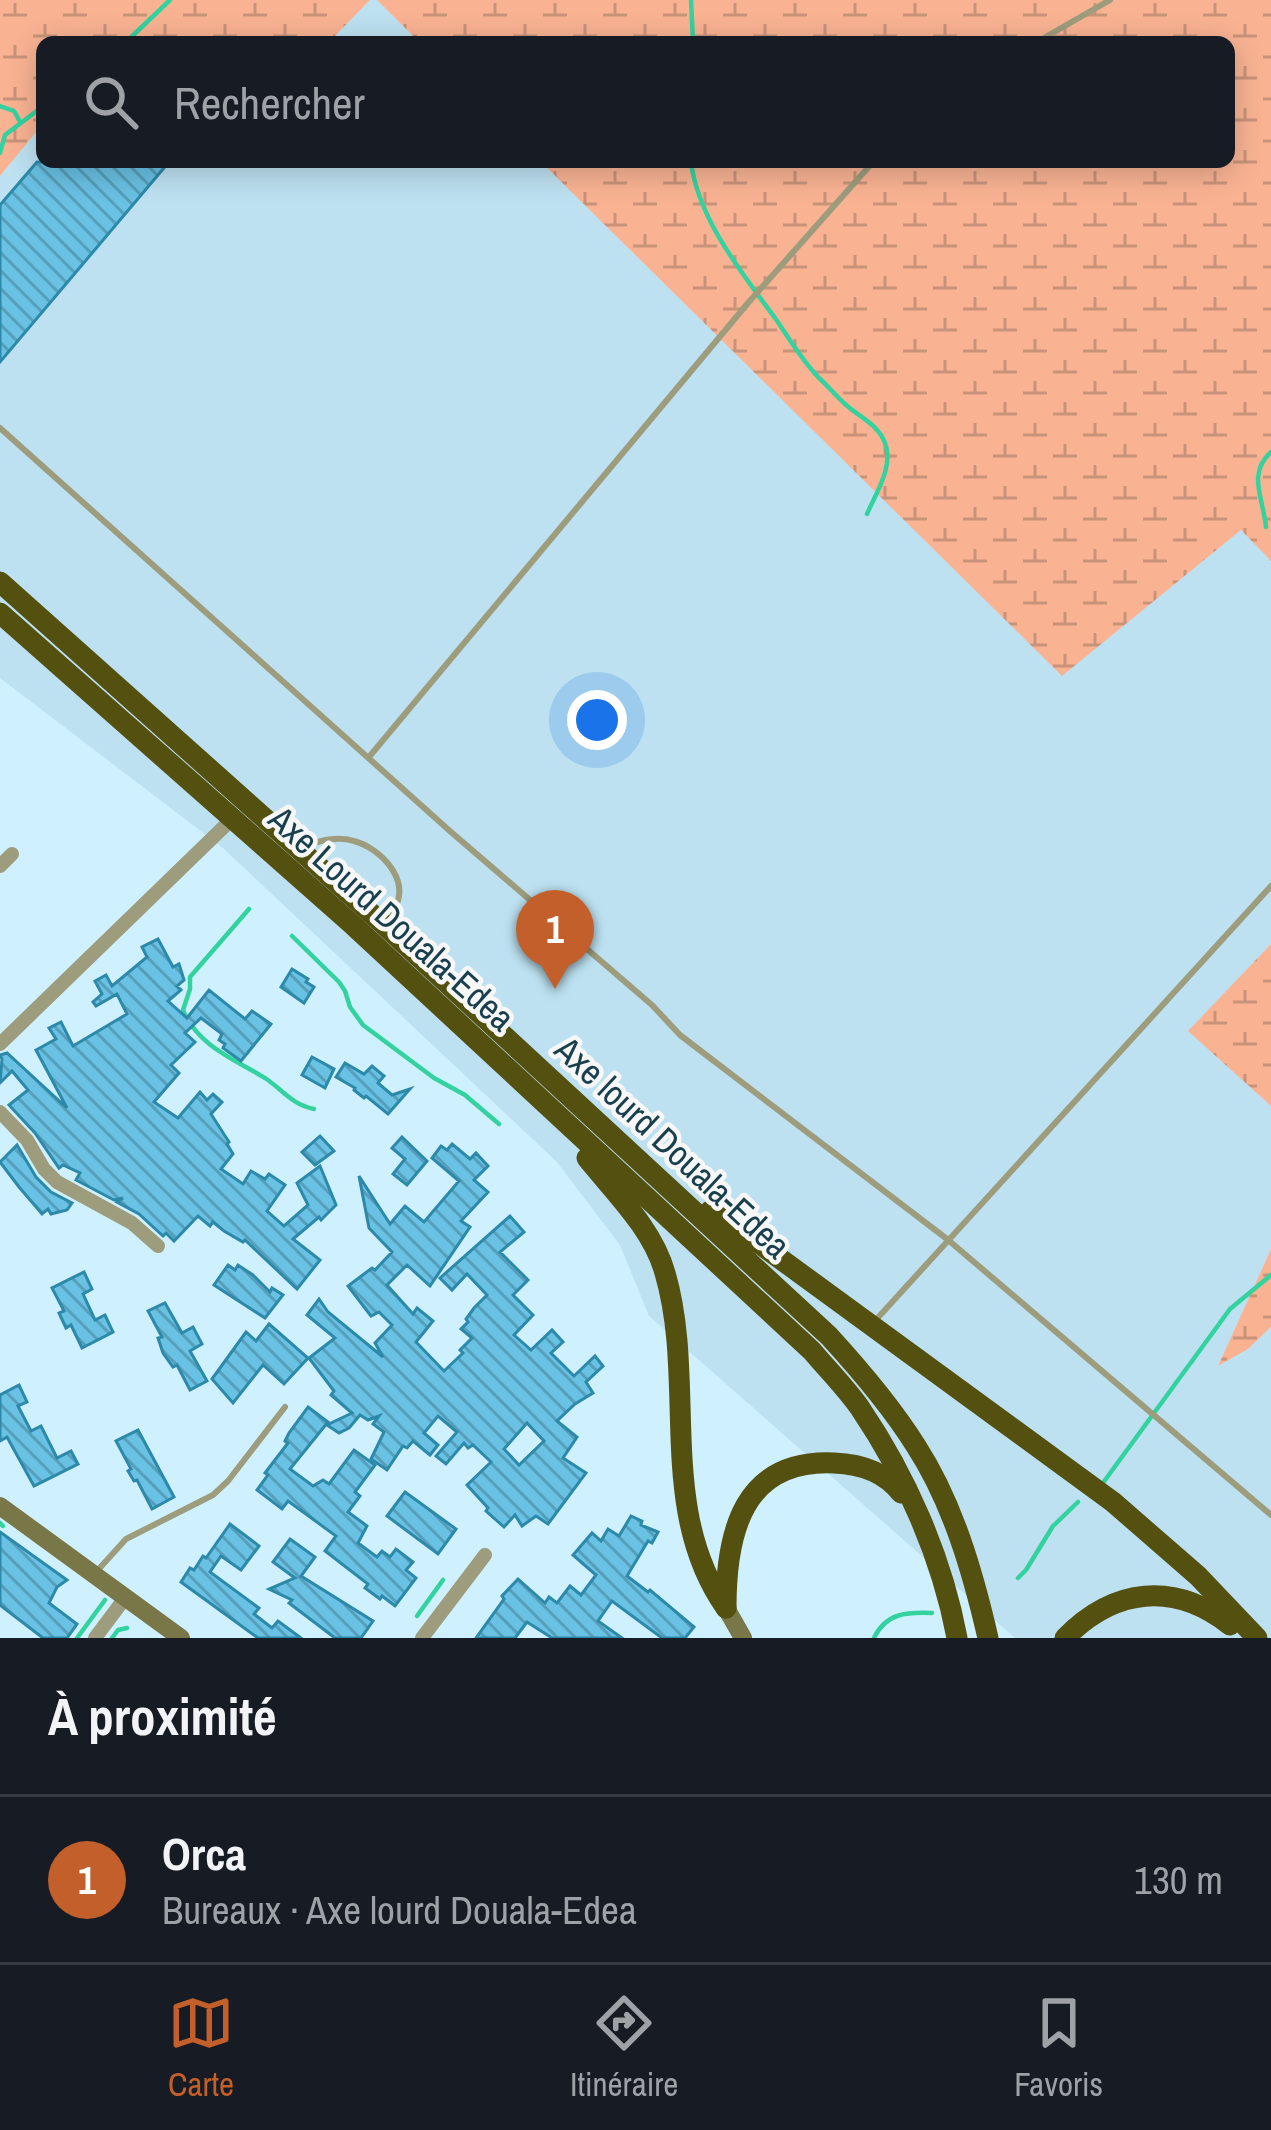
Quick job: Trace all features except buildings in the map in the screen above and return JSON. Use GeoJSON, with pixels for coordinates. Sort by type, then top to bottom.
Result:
{"type":"FeatureCollection","features":[{"type":"Feature","properties":{"kind":"highway","name":"Axe lourd Douala-Edea"},"geometry":{"type":"LineString","coordinates":[[0,582],[383,924],[829,1336],[876,1388],[919,1450],[967,1557],[988,1638]]}},
{"type":"Feature","properties":{"kind":"highway","name":"Axe Lourd Douala-Edea"},"geometry":{"type":"LineString","coordinates":[[0,613],[233,818],[812,1351],[857,1403],[893,1461],[942,1576],[957,1638]]}},
{"type":"Feature","properties":{"kind":"highway"},"geometry":{"type":"LineString","coordinates":[[537,1095],[654,1244],[665,1273],[675,1327],[682,1470],[690,1521],[709,1585],[726,1608]]}},
{"type":"Feature","properties":{"kind":"highway"},"geometry":{"type":"LineString","coordinates":[[658,1177],[760,1244],[1112,1502],[1198,1576],[1257,1638]]}},
{"type":"Feature","properties":{"kind":"highway"},"geometry":{"type":"LineString","coordinates":[[726,1608],[735,1526],[750,1498],[772,1476],[799,1464],[861,1466],[881,1474],[898,1488],[925,1533]]}},
{"type":"Feature","properties":{"kind":"highway"},"geometry":{"type":"LineString","coordinates":[[1065,1638],[1085,1618],[1115,1601],[1149,1596],[1181,1599],[1212,1611],[1245,1638]]}},
{"type":"Feature","properties":{"kind":"main road"},"geometry":{"type":"LineString","coordinates":[[0,1506],[181,1638]]}},
{"type":"Feature","properties":{"kind":"main road"},"geometry":{"type":"LineString","coordinates":[[726,1608],[740,1637]]}},
{"type":"Feature","properties":{"kind":"street"},"geometry":{"type":"LineString","coordinates":[[0,1044],[233,818]]}},
{"type":"Feature","properties":{"kind":"street"},"geometry":{"type":"LineString","coordinates":[[0,866],[12,854]]}},
{"type":"Feature","properties":{"kind":"street"},"geometry":{"type":"LineString","coordinates":[[0,1112],[57,1182],[132,1222],[158,1246]]}},
{"type":"Feature","properties":{"kind":"street"},"geometry":{"type":"LineString","coordinates":[[422,1638],[485,1555]]}},
{"type":"Feature","properties":{"kind":"street"},"geometry":{"type":"LineString","coordinates":[[94,1638],[124,1598]]}},
{"type":"Feature","properties":{"kind":"lane"},"geometry":{"type":"LineString","coordinates":[[1047,36],[1110,0]]}},
{"type":"Feature","properties":{"kind":"lane"},"geometry":{"type":"LineString","coordinates":[[369,758],[748,303],[868,168]]}},
{"type":"Feature","properties":{"kind":"lane"},"geometry":{"type":"LineString","coordinates":[[0,428],[451,832],[652,1005],[680,1035],[947,1239],[1271,1515]]}},
{"type":"Feature","properties":{"kind":"lane"},"geometry":{"type":"LineString","coordinates":[[297,848],[330,838],[357,841],[386,860],[400,881],[398,904],[383,924]]}},
{"type":"Feature","properties":{"kind":"lane"},"geometry":{"type":"LineString","coordinates":[[871,1324],[1271,886]]}},
{"type":"Feature","properties":{"kind":"lane"},"geometry":{"type":"LineString","coordinates":[[95,1574],[126,1539],[213,1495],[285,1406]]}},
{"type":"Feature","properties":{"kind":"shaded area"},"geometry":{"type":"Polygon","coordinates":[[[370,0],[377,0],[413,36],[335,36],[370,0]]]}},
{"type":"Feature","properties":{"kind":"shaded area"},"geometry":{"type":"Polygon","coordinates":[[[36,132],[36,168],[547,168],[1062,675],[1241,530],[1271,561],[1271,944],[1189,1031],[1271,1106],[1271,1249],[1219,1364],[1248,1349],[1271,1327],[1271,1638],[1015,1638],[649,1316],[620,1245],[556,1161],[223,848],[0,678],[0,176],[36,132]]]}},
{"type":"Feature","properties":{"kind":"green space"},"geometry":{"type":"Polygon","coordinates":[[[0,0],[370,0],[335,36],[36,36],[36,132],[0,176],[0,0]]]}},
{"type":"Feature","properties":{"kind":"green space"},"geometry":{"type":"Polygon","coordinates":[[[377,0],[1271,0],[1271,561],[1241,530],[1062,676],[547,168],[1235,168],[1235,36],[413,36],[377,0]]]}},
{"type":"Feature","properties":{"kind":"green space"},"geometry":{"type":"Polygon","coordinates":[[[1271,944],[1271,1106],[1188,1031],[1271,944]]]}},
{"type":"Feature","properties":{"kind":"green space"},"geometry":{"type":"Polygon","coordinates":[[[1271,1249],[1271,1327],[1248,1349],[1218,1366],[1271,1249]]]}},
{"type":"Feature","properties":{"kind":"waterway"},"geometry":{"type":"LineString","coordinates":[[132,36],[170,0]]}},
{"type":"Feature","properties":{"kind":"waterway"},"geometry":{"type":"LineString","coordinates":[[691,0],[693,36]]}},
{"type":"Feature","properties":{"kind":"waterway"},"geometry":{"type":"LineString","coordinates":[[0,106],[14,111],[19,120]]}},
{"type":"Feature","properties":{"kind":"waterway"},"geometry":{"type":"LineString","coordinates":[[0,153],[5,135],[36,112]]}},
{"type":"Feature","properties":{"kind":"waterway"},"geometry":{"type":"LineString","coordinates":[[692,168],[702,204],[736,264],[813,371],[882,436],[886,470],[867,514]]}},
{"type":"Feature","properties":{"kind":"waterway"},"geometry":{"type":"LineString","coordinates":[[1266,527],[1258,477],[1271,452]]}},
{"type":"Feature","properties":{"kind":"waterway"},"geometry":{"type":"LineString","coordinates":[[249,909],[190,977],[183,1010],[198,1033],[218,1050],[314,1109]]}},
{"type":"Feature","properties":{"kind":"waterway"},"geometry":{"type":"LineString","coordinates":[[292,936],[339,982],[363,1025],[499,1124]]}},
{"type":"Feature","properties":{"kind":"waterway"},"geometry":{"type":"LineString","coordinates":[[1100,1487],[1230,1309],[1271,1275]]}},
{"type":"Feature","properties":{"kind":"waterway"},"geometry":{"type":"LineString","coordinates":[[1018,1578],[1053,1526],[1078,1502]]}},
{"type":"Feature","properties":{"kind":"waterway"},"geometry":{"type":"LineString","coordinates":[[0,1523],[3,1526]]}},
{"type":"Feature","properties":{"kind":"waterway"},"geometry":{"type":"LineString","coordinates":[[417,1616],[443,1580]]}},
{"type":"Feature","properties":{"kind":"waterway"},"geometry":{"type":"LineString","coordinates":[[77,1638],[105,1600]]}},
{"type":"Feature","properties":{"kind":"waterway"},"geometry":{"type":"LineString","coordinates":[[874,1638],[884,1623],[898,1616],[932,1613]]}},
{"type":"Feature","properties":{"kind":"waterway"},"geometry":{"type":"LineString","coordinates":[[112,1638],[127,1628]]}},
{"type":"Feature","properties":{"kind":"place","name":"Orca"},"geometry":{"type":"Point","coordinates":[555,989]}}]}
